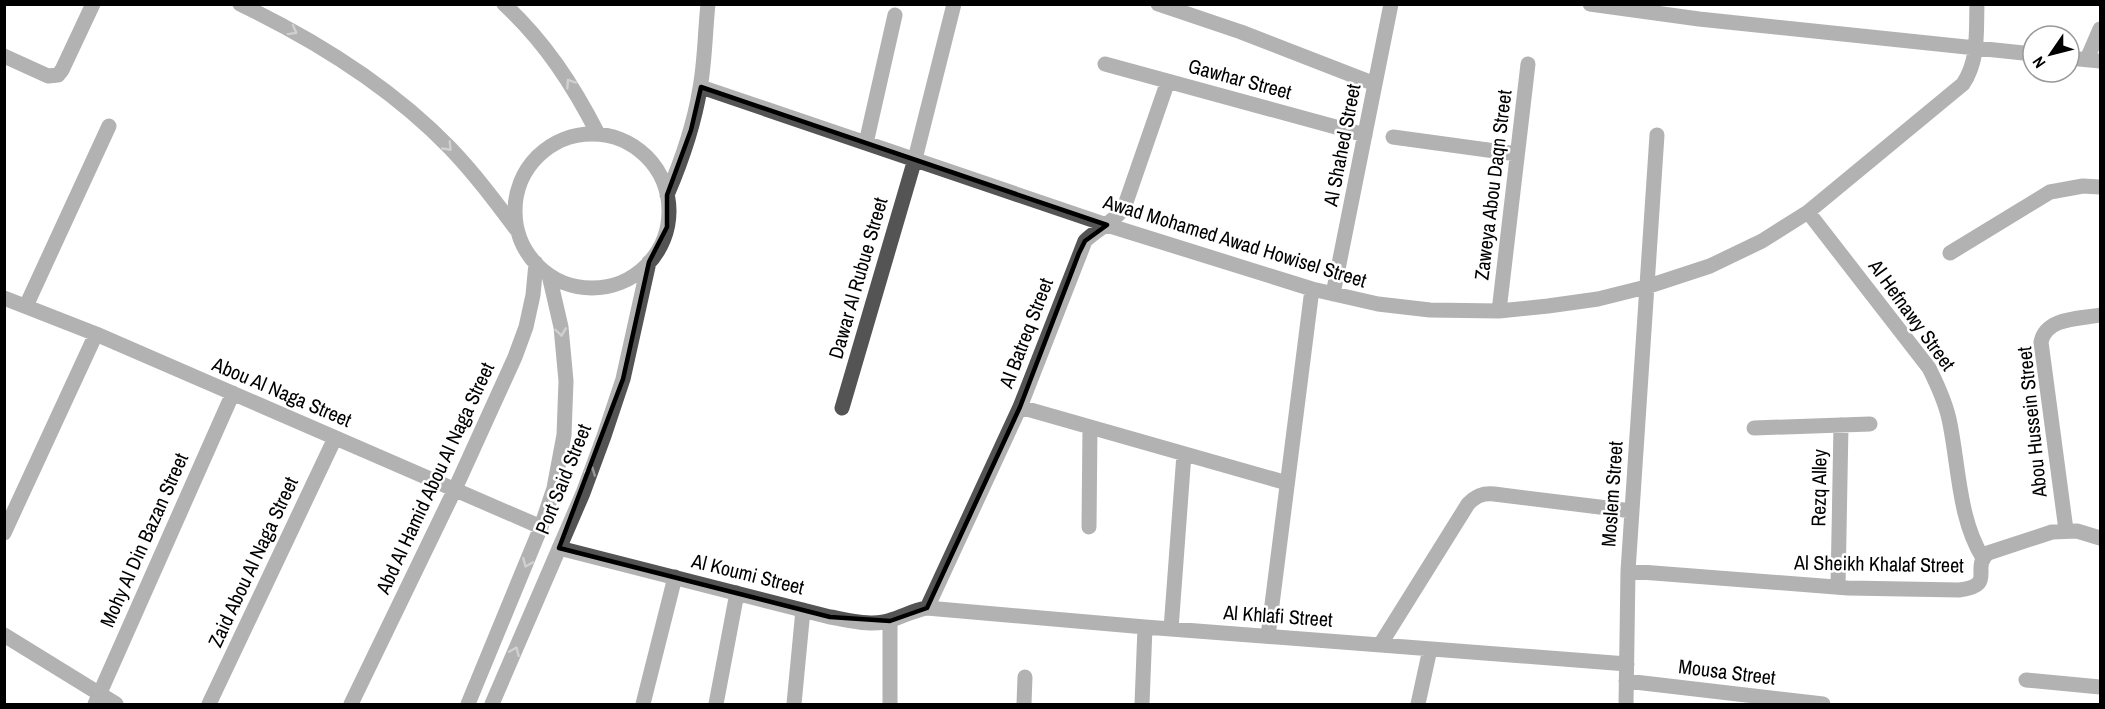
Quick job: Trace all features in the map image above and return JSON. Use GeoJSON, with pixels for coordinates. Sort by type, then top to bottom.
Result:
{"type":"FeatureCollection","features":[{"type":"Feature","properties":{"kind":"street"},"geometry":{"type":"LineString","coordinates":[[4,56],[48,76],[58,75],[93,4]]}},
{"type":"Feature","properties":{"kind":"street"},"geometry":{"type":"LineString","coordinates":[[240,4],[322,47],[367,77],[410,111],[449,148],[485,188],[518,232],[525,248],[536,263],[549,275],[566,283],[584,287],[602,287],[620,283],[636,274],[661,246],[669,212],[667,195],[661,177],[635,147],[617,138],[598,134],[579,135],[561,140],[546,149],[532,162],[522,177],[515,213],[518,232]]}},
{"type":"Feature","properties":{"kind":"street"},"geometry":{"type":"LineString","coordinates":[[504,4],[552,56],[577,94],[598,134]]}},
{"type":"Feature","properties":{"kind":"street"},"geometry":{"type":"LineString","coordinates":[[667,195],[691,130],[701,87],[708,4]]}},
{"type":"Feature","properties":{"kind":"street","name":"Dawar Al Rubue Street"},"geometry":{"type":"LineString","coordinates":[[842,408],[915,159],[954,4]]}},
{"type":"Feature","properties":{"kind":"street"},"geometry":{"type":"LineString","coordinates":[[1158,4],[1240,32],[1375,84]]}},
{"type":"Feature","properties":{"kind":"street","name":"Al Shahed Street"},"geometry":{"type":"LineString","coordinates":[[1334,294],[1391,4]]}},
{"type":"Feature","properties":{"kind":"street"},"geometry":{"type":"LineString","coordinates":[[1590,4],[1700,11],[2021,53]]}},
{"type":"Feature","properties":{"kind":"street","name":"Awad Mohamed Awad Howisel Street"},"geometry":{"type":"LineString","coordinates":[[701,87],[1107,225],[1312,289],[1378,304],[1430,309],[1499,311],[1578,302],[1646,287],[1710,266],[1762,241],[1808,212],[1963,84],[1972,67],[1976,48],[1977,4]]}},
{"type":"Feature","properties":{"kind":"street"},"geometry":{"type":"LineString","coordinates":[[866,144],[895,15]]}},
{"type":"Feature","properties":{"kind":"street"},"geometry":{"type":"LineString","coordinates":[[2094,60],[2100,29]]}},
{"type":"Feature","properties":{"kind":"street","name":"Gawhar Street"},"geometry":{"type":"LineString","coordinates":[[1105,64],[1365,135]]}},
{"type":"Feature","properties":{"kind":"street","name":"Zaweya Abou Daqn Street"},"geometry":{"type":"LineString","coordinates":[[1499,311],[1528,64]]}},
{"type":"Feature","properties":{"kind":"street","name":"Al Batreq Street"},"geometry":{"type":"LineString","coordinates":[[927,608],[1020,407],[1085,241],[1094,232],[1107,225],[1124,208],[1168,81]]}},
{"type":"Feature","properties":{"kind":"street"},"geometry":{"type":"LineString","coordinates":[[26,306],[109,126]]}},
{"type":"Feature","properties":{"kind":"street","name":"Moslem Street"},"geometry":{"type":"LineString","coordinates":[[1626,705],[1628,571],[1657,135]]}},
{"type":"Feature","properties":{"kind":"street"},"geometry":{"type":"LineString","coordinates":[[1393,137],[1518,154]]}},
{"type":"Feature","properties":{"kind":"street"},"geometry":{"type":"LineString","coordinates":[[1950,253],[2050,192],[2083,186],[2100,187]]}},
{"type":"Feature","properties":{"kind":"street","name":"Al Hefnawy Street"},"geometry":{"type":"LineString","coordinates":[[1808,212],[1929,368],[1941,392],[1949,418],[1970,532],[1983,558]]}},
{"type":"Feature","properties":{"kind":"street","name":"Port Said Street"},"geometry":{"type":"LineString","coordinates":[[492,705],[583,493],[620,388],[649,262]]}},
{"type":"Feature","properties":{"kind":"street","name":"Abd Al Hamid Abou Al Naga Street"},"geometry":{"type":"LineString","coordinates":[[351,705],[455,489],[515,357],[526,327],[533,295],[536,263]]}},
{"type":"Feature","properties":{"kind":"street","name":"Port Said Street"},"geometry":{"type":"LineString","coordinates":[[468,705],[541,527],[554,488],[564,435],[566,381],[561,327],[549,275]]}},
{"type":"Feature","properties":{"kind":"street"},"geometry":{"type":"LineString","coordinates":[[1268,636],[1312,289]]}},
{"type":"Feature","properties":{"kind":"street","name":"Abou Al Naga Street"},"geometry":{"type":"LineString","coordinates":[[4,298],[96,334],[541,527]]}},
{"type":"Feature","properties":{"kind":"street","name":"Abou Hussein Street"},"geometry":{"type":"LineString","coordinates":[[2066,530],[2041,342],[2046,330],[2056,323],[2100,315]]}},
{"type":"Feature","properties":{"kind":"street"},"geometry":{"type":"LineString","coordinates":[[4,533],[96,334]]}},
{"type":"Feature","properties":{"kind":"street","name":"Mohy Al Din Bazan Street"},"geometry":{"type":"LineString","coordinates":[[97,699],[232,393]]}},
{"type":"Feature","properties":{"kind":"street"},"geometry":{"type":"LineString","coordinates":[[1020,407],[1287,483]]}},
{"type":"Feature","properties":{"kind":"street","name":"Rezq Alley"},"geometry":{"type":"LineString","coordinates":[[1754,428],[1870,424]]}},
{"type":"Feature","properties":{"kind":"street","name":"Rezq Alley"},"geometry":{"type":"LineString","coordinates":[[1838,587],[1841,425]]}},
{"type":"Feature","properties":{"kind":"street"},"geometry":{"type":"LineString","coordinates":[[1089,527],[1090,427]]}},
{"type":"Feature","properties":{"kind":"street","name":"Zaid Abou Al Naga Street"},"geometry":{"type":"LineString","coordinates":[[209,705],[335,438]]}},
{"type":"Feature","properties":{"kind":"street"},"geometry":{"type":"LineString","coordinates":[[1171,629],[1184,454]]}},
{"type":"Feature","properties":{"kind":"street"},"geometry":{"type":"LineString","coordinates":[[1380,645],[1468,504],[1475,497],[1484,493],[1632,511]]}},
{"type":"Feature","properties":{"kind":"street","name":"Al Sheikh Khalaf Street"},"geometry":{"type":"LineString","coordinates":[[1628,571],[1838,587],[1970,589],[1980,582],[1983,558],[1988,553],[2038,536],[2066,530],[2100,538]]}},
{"type":"Feature","properties":{"kind":"street","name":"Al Koumi Street"},"geometry":{"type":"LineString","coordinates":[[559,548],[802,610],[860,622],[890,621],[913,610],[927,608]]}},
{"type":"Feature","properties":{"kind":"street"},"geometry":{"type":"LineString","coordinates":[[643,705],[675,577]]}},
{"type":"Feature","properties":{"kind":"street"},"geometry":{"type":"LineString","coordinates":[[716,705],[737,593]]}},
{"type":"Feature","properties":{"kind":"street","name":"Al Khlafi Street"},"geometry":{"type":"LineString","coordinates":[[927,608],[1627,664]]}},
{"type":"Feature","properties":{"kind":"street"},"geometry":{"type":"LineString","coordinates":[[794,705],[802,610]]}},
{"type":"Feature","properties":{"kind":"street"},"geometry":{"type":"LineString","coordinates":[[890,621],[890,705]]}},
{"type":"Feature","properties":{"kind":"street"},"geometry":{"type":"LineString","coordinates":[[1142,705],[1145,627]]}},
{"type":"Feature","properties":{"kind":"street"},"geometry":{"type":"LineString","coordinates":[[4,635],[97,699],[116,705]]}},
{"type":"Feature","properties":{"kind":"street"},"geometry":{"type":"LineString","coordinates":[[1418,705],[1430,649]]}},
{"type":"Feature","properties":{"kind":"street"},"geometry":{"type":"LineString","coordinates":[[1024,705],[1025,677]]}},
{"type":"Feature","properties":{"kind":"street"},"geometry":{"type":"LineString","coordinates":[[2026,680],[2100,687]]}},
{"type":"Feature","properties":{"kind":"street","name":"Mousa Street"},"geometry":{"type":"LineString","coordinates":[[1626,681],[1823,705]]}},
{"type":"Feature","properties":{"kind":"highlighted area"},"geometry":{"type":"Polygon","coordinates":[[[701,87],[1107,225],[1085,241],[1079,253],[1020,407],[927,608],[890,621],[830,617],[559,548],[623,379],[649,262],[667,227],[667,195],[691,130],[701,87]]]}}]}
